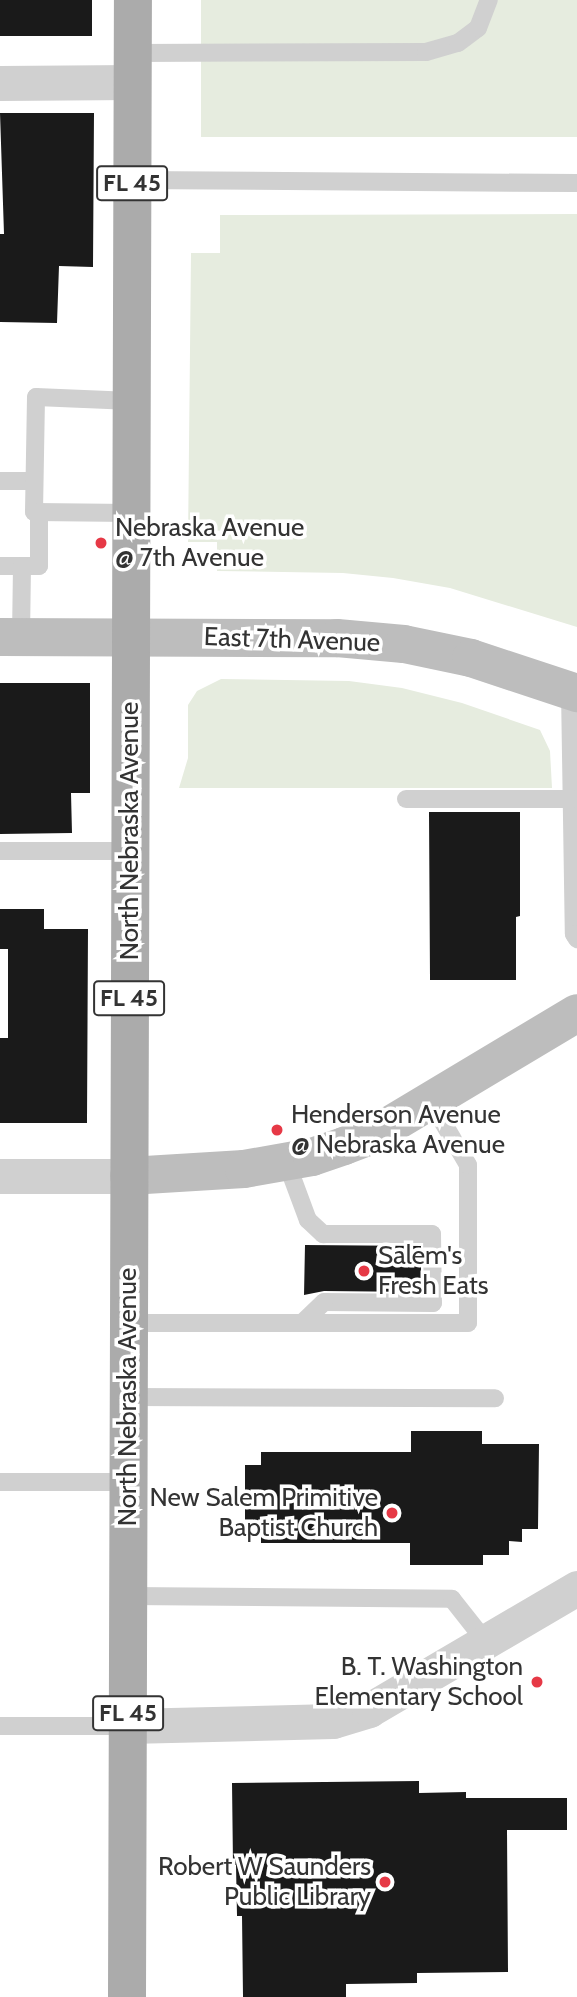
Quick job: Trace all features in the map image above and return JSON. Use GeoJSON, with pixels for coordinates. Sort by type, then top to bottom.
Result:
{"type":"FeatureCollection","features":[{"type":"Feature","properties":{"kind":"main road","name":"North Nebraska Avenue"},"geometry":{"type":"LineString","coordinates":[[127,1997],[133,0]]}},
{"type":"Feature","properties":{"kind":"street"},"geometry":{"type":"LineString","coordinates":[[0,83],[133,67]]}},
{"type":"Feature","properties":{"kind":"street","name":"East 7th Avenue"},"geometry":{"type":"LineString","coordinates":[[11,637],[337,638],[404,644],[471,658],[573,692]]}},
{"type":"Feature","properties":{"kind":"street"},"geometry":{"type":"LineString","coordinates":[[0,1176],[201,1174],[312,1157],[375,1134],[577,1013]]}},
{"type":"Feature","properties":{"kind":"street"},"geometry":{"type":"LineString","coordinates":[[128,1726],[333,1721],[369,1710],[573,1592]]}},
{"type":"Feature","properties":{"kind":"lane"},"geometry":{"type":"LineString","coordinates":[[133,67],[426,52],[458,43],[478,28],[489,0]]}},
{"type":"Feature","properties":{"kind":"lane"},"geometry":{"type":"LineString","coordinates":[[132,180],[577,183]]}},
{"type":"Feature","properties":{"kind":"lane"},"geometry":{"type":"LineString","coordinates":[[131,513],[34,512],[34,481],[36,397],[132,401]]}},
{"type":"Feature","properties":{"kind":"lane"},"geometry":{"type":"LineString","coordinates":[[0,481],[34,481]]}},
{"type":"Feature","properties":{"kind":"lane"},"geometry":{"type":"LineString","coordinates":[[0,566],[39,566],[39,512]]}},
{"type":"Feature","properties":{"kind":"lane"},"geometry":{"type":"LineString","coordinates":[[11,637],[22,566]]}},
{"type":"Feature","properties":{"kind":"lane"},"geometry":{"type":"LineString","coordinates":[[573,692],[574,934],[577,939]]}},
{"type":"Feature","properties":{"kind":"lane"},"geometry":{"type":"LineString","coordinates":[[406,799],[572,799]]}},
{"type":"Feature","properties":{"kind":"lane"},"geometry":{"type":"LineString","coordinates":[[0,850],[130,851]]}},
{"type":"Feature","properties":{"kind":"lane"},"geometry":{"type":"LineString","coordinates":[[128,1323],[468,1323],[468,1164],[430,1102]]}},
{"type":"Feature","properties":{"kind":"lane"},"geometry":{"type":"LineString","coordinates":[[286,1161],[308,1220],[323,1234],[432,1234],[433,1303],[324,1302],[302,1323]]}},
{"type":"Feature","properties":{"kind":"lane"},"geometry":{"type":"LineString","coordinates":[[128,1398],[495,1398]]}},
{"type":"Feature","properties":{"kind":"lane"},"geometry":{"type":"LineString","coordinates":[[0,1482],[128,1482]]}},
{"type":"Feature","properties":{"kind":"lane"},"geometry":{"type":"LineString","coordinates":[[128,1595],[452,1599],[486,1642]]}},
{"type":"Feature","properties":{"kind":"lane"},"geometry":{"type":"LineString","coordinates":[[0,1726],[128,1726]]}},
{"type":"Feature","properties":{"kind":"shaded area"},"geometry":{"type":"Polygon","coordinates":[[[201,0],[577,0],[577,137],[201,137],[201,0]]]}},
{"type":"Feature","properties":{"kind":"shaded area"},"geometry":{"type":"Polygon","coordinates":[[[577,214],[577,627],[450,588],[393,578],[343,573],[217,571],[217,542],[188,542],[191,253],[220,253],[220,215],[577,214]]]}},
{"type":"Feature","properties":{"kind":"shaded area"},"geometry":{"type":"Polygon","coordinates":[[[221,679],[349,681],[402,688],[462,703],[540,730],[550,751],[552,788],[179,788],[188,758],[188,705],[197,691],[221,679]]]}},
{"type":"Feature","properties":{"kind":"building"},"geometry":{"type":"Polygon","coordinates":[[[0,0],[92,0],[92,36],[0,36],[0,0]]]}},
{"type":"Feature","properties":{"kind":"building"},"geometry":{"type":"Polygon","coordinates":[[[0,113],[94,113],[93,267],[59,266],[57,323],[0,322],[0,234],[4,234],[0,113]]]}},
{"type":"Feature","properties":{"kind":"building"},"geometry":{"type":"Polygon","coordinates":[[[0,683],[90,683],[90,793],[71,793],[72,833],[0,834],[0,683]]]}},
{"type":"Feature","properties":{"kind":"building"},"geometry":{"type":"Polygon","coordinates":[[[429,812],[520,812],[520,916],[516,917],[516,980],[430,980],[429,812]]]}},
{"type":"Feature","properties":{"kind":"building"},"geometry":{"type":"Polygon","coordinates":[[[0,909],[44,909],[44,929],[88,929],[87,1123],[0,1123],[0,1038],[8,1038],[8,949],[0,949],[0,909]]]}},
{"type":"Feature","properties":{"kind":"building","name":"Salem's Fresh Eats"},"geometry":{"type":"Polygon","coordinates":[[[305,1245],[421,1246],[421,1292],[324,1291],[304,1295],[305,1245]]]}},
{"type":"Feature","properties":{"kind":"building","name":"New Salem Primitive Baptist Church"},"geometry":{"type":"Polygon","coordinates":[[[411,1431],[482,1431],[482,1444],[539,1444],[538,1529],[522,1529],[522,1542],[509,1541],[509,1555],[483,1555],[483,1565],[410,1565],[410,1543],[261,1543],[261,1529],[245,1529],[245,1465],[261,1465],[261,1452],[411,1452],[411,1431]]]}},
{"type":"Feature","properties":{"kind":"building","name":"Robert W Saunders Public Library"},"geometry":{"type":"Polygon","coordinates":[[[419,1781],[419,1793],[466,1792],[466,1798],[567,1798],[567,1830],[507,1830],[508,1972],[417,1973],[417,1983],[346,1984],[346,1997],[243,1997],[242,1916],[237,1916],[236,1865],[233,1865],[232,1783],[419,1781]]]}},
{"type":"Feature","properties":{"kind":"place","name":"Nebraska Avenue @ 7th Avenue"},"geometry":{"type":"Point","coordinates":[101,543]}},
{"type":"Feature","properties":{"kind":"place","name":"Henderson Avenue @ Nebraska Avenue"},"geometry":{"type":"Point","coordinates":[277,1130]}},
{"type":"Feature","properties":{"kind":"place","name":"Salem's Fresh Eats"},"geometry":{"type":"Point","coordinates":[364,1271]}},
{"type":"Feature","properties":{"kind":"place","name":"New Salem Primitive Baptist Church"},"geometry":{"type":"Point","coordinates":[392,1513]}},
{"type":"Feature","properties":{"kind":"place","name":"B. T. Washington Elementary School"},"geometry":{"type":"Point","coordinates":[537,1682]}},
{"type":"Feature","properties":{"kind":"place","name":"Robert W Saunders Public Library"},"geometry":{"type":"Point","coordinates":[385,1882]}}]}
